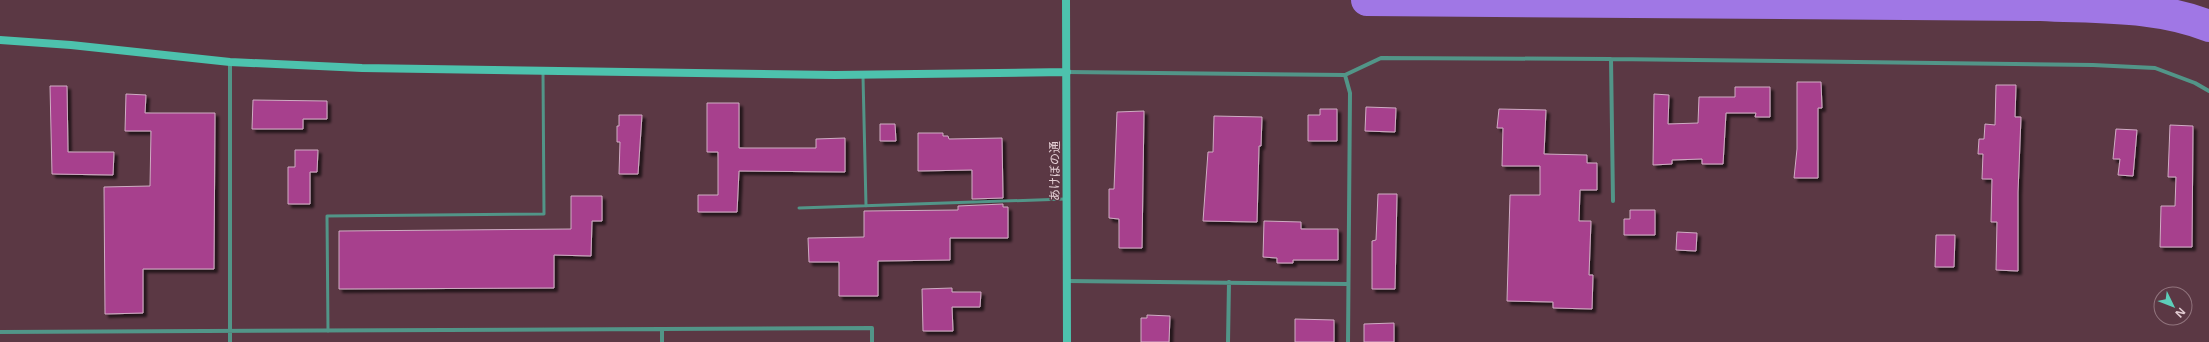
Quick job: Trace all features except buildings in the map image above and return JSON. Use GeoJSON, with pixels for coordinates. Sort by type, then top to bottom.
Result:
{"type":"FeatureCollection","features":[{"type":"Feature","properties":{"kind":"street","name":"あけぼの通"},"geometry":{"type":"LineString","coordinates":[[1066,0],[1067,342]]}},
{"type":"Feature","properties":{"kind":"street"},"geometry":{"type":"LineString","coordinates":[[0,40],[71,45],[230,62],[362,68],[543,72],[863,75],[1067,72],[1345,75],[1381,58],[1611,59],[2093,65],[2155,68],[2195,83],[2209,91]]}},
{"type":"Feature","properties":{"kind":"street"},"geometry":{"type":"LineString","coordinates":[[1611,59],[1613,201]]}},
{"type":"Feature","properties":{"kind":"street"},"geometry":{"type":"LineString","coordinates":[[230,62],[230,342]]}},
{"type":"Feature","properties":{"kind":"street"},"geometry":{"type":"LineString","coordinates":[[1345,75],[1350,93],[1348,342]]}},
{"type":"Feature","properties":{"kind":"street"},"geometry":{"type":"LineString","coordinates":[[1067,281],[1348,284]]}},
{"type":"Feature","properties":{"kind":"street"},"geometry":{"type":"LineString","coordinates":[[1228,342],[1229,282]]}},
{"type":"Feature","properties":{"kind":"street"},"geometry":{"type":"LineString","coordinates":[[0,332],[872,328],[872,342]]}},
{"type":"Feature","properties":{"kind":"street"},"geometry":{"type":"LineString","coordinates":[[662,330],[662,342]]}},
{"type":"Feature","properties":{"kind":"lane"},"geometry":{"type":"LineString","coordinates":[[328,331],[327,216],[544,214],[543,72]]}},
{"type":"Feature","properties":{"kind":"lane"},"geometry":{"type":"LineString","coordinates":[[863,75],[866,206]]}},
{"type":"Feature","properties":{"kind":"lane"},"geometry":{"type":"LineString","coordinates":[[799,208],[1067,199]]}},
{"type":"Feature","properties":{"kind":"waterway"},"geometry":{"type":"LineString","coordinates":[[1367,0],[2041,5],[2105,7],[2147,11],[2189,19],[2209,26]]}}]}
